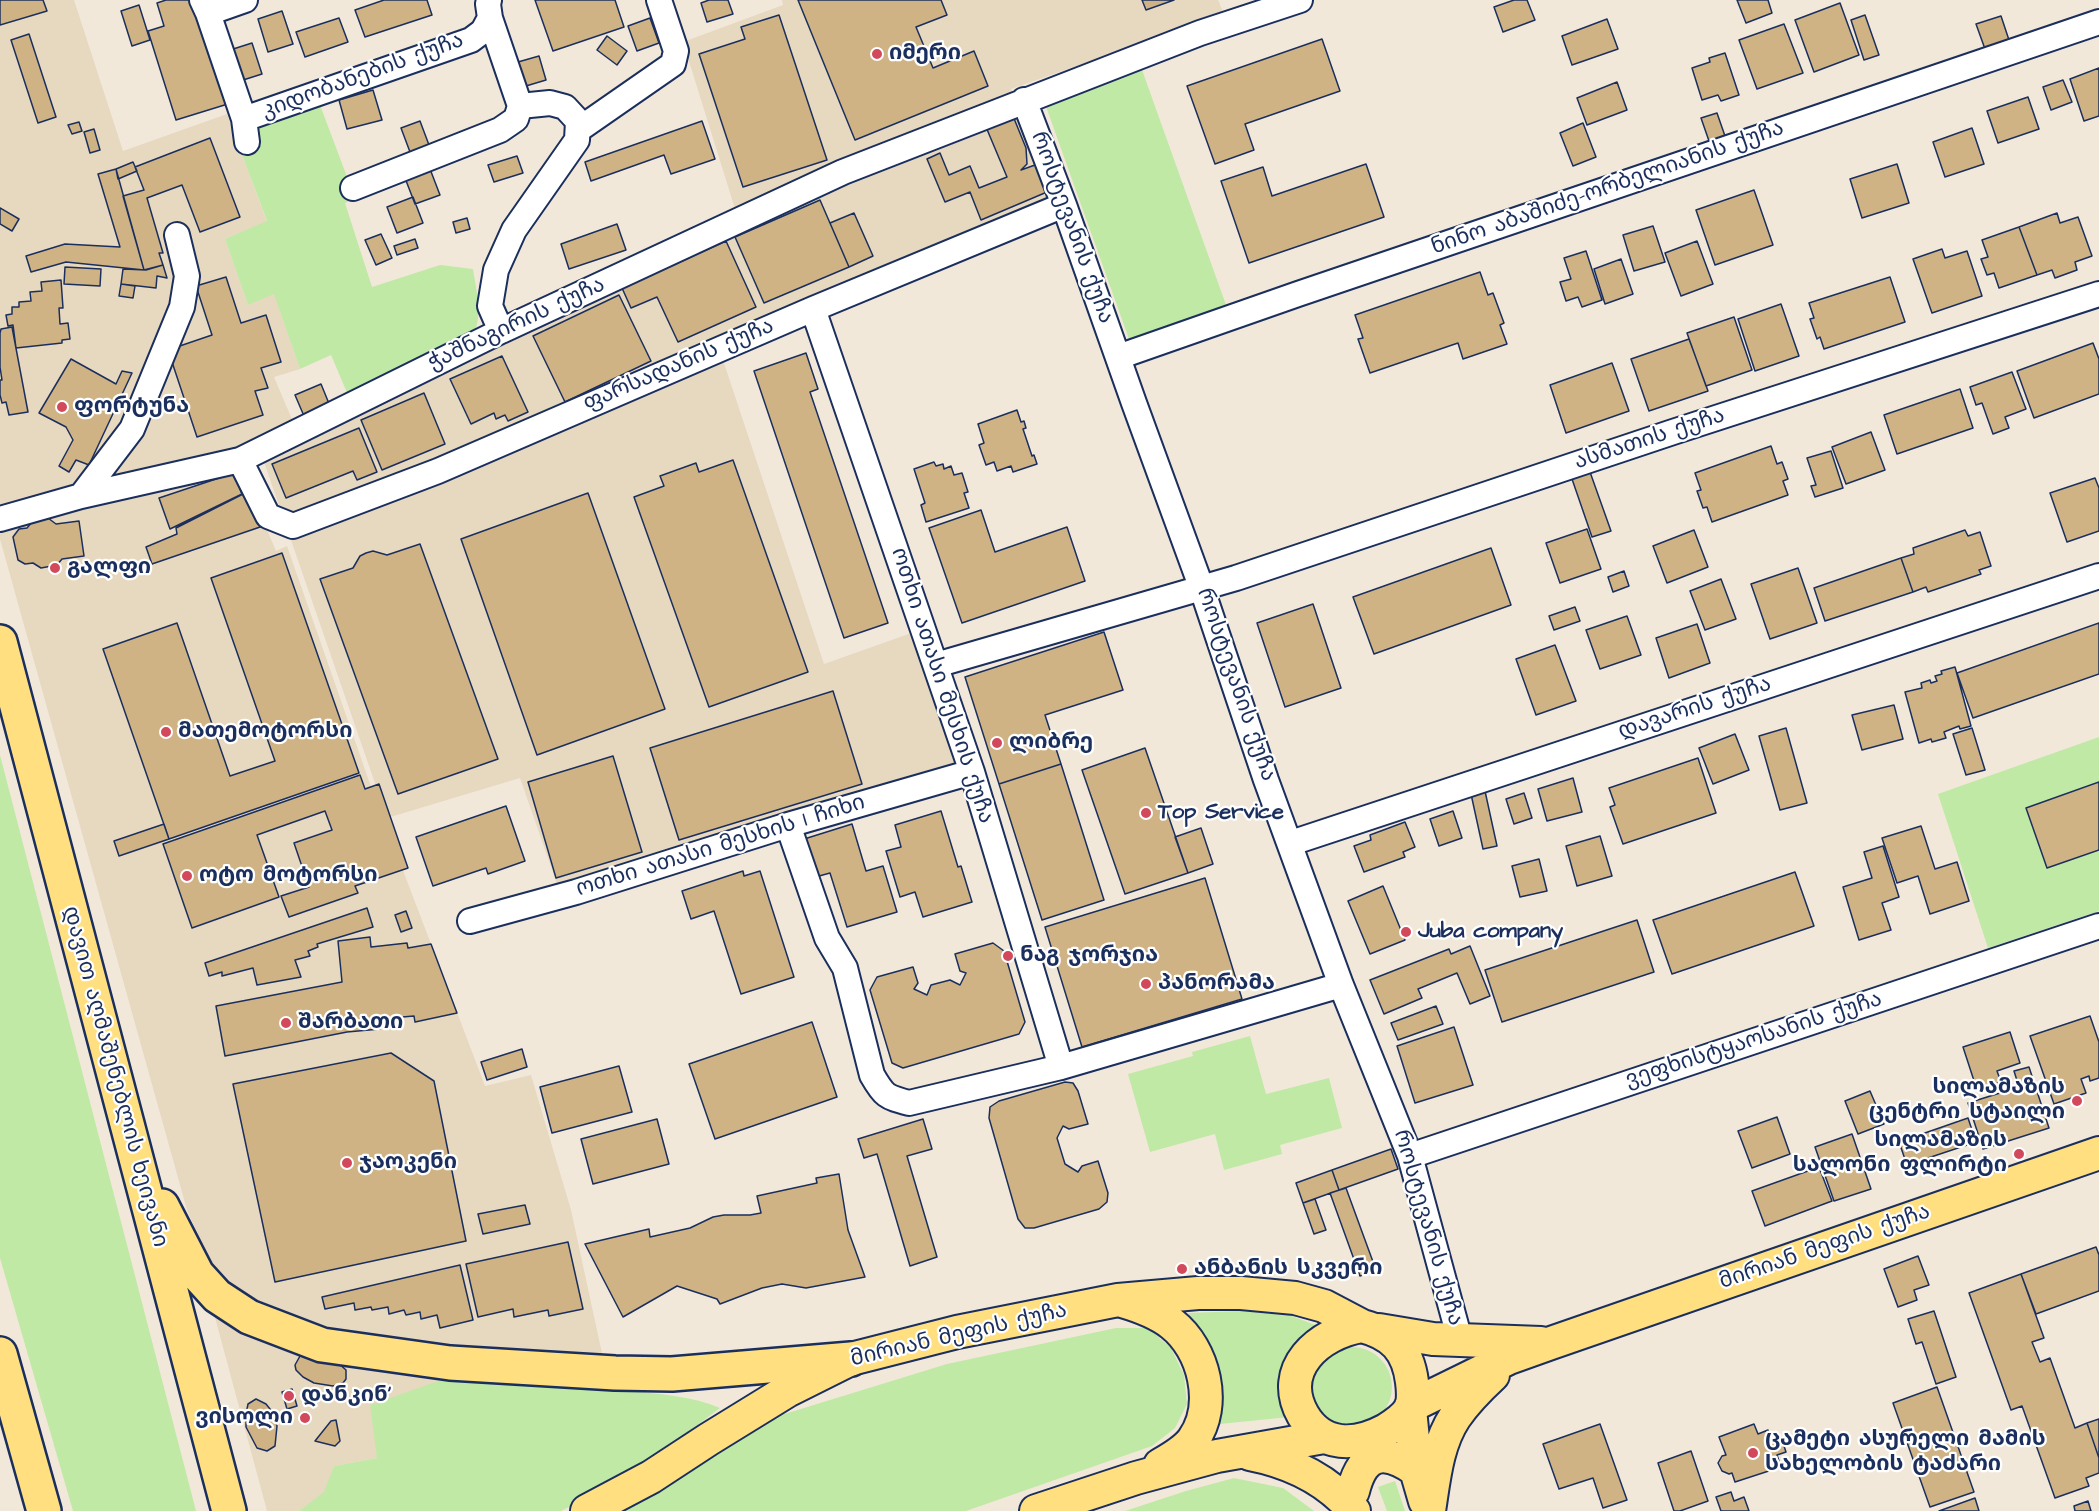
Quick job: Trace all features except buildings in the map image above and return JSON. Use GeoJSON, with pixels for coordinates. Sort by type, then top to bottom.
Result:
{"type":"FeatureCollection","features":[{"type":"Feature","properties":{"kind":"highway","name":"დავით აღმაშენებლის ხეივანი"},"geometry":{"type":"LineString","coordinates":[[0,642],[229,1511]]}},
{"type":"Feature","properties":{"kind":"highway"},"geometry":{"type":"LineString","coordinates":[[134,1152],[197,1274],[217,1296],[249,1317],[322,1345],[450,1363],[615,1373],[672,1374],[851,1359]]}},
{"type":"Feature","properties":{"kind":"highway"},"geometry":{"type":"LineString","coordinates":[[0,1354],[44,1511]]}},
{"type":"Feature","properties":{"kind":"main road","name":"მირიან მეფის ქუჩა"},"geometry":{"type":"LineString","coordinates":[[1411,1407],[1509,1359],[1551,1343],[2099,1153]]}},
{"type":"Feature","properties":{"kind":"main road","name":"მირიან მეფის ქუჩა"},"geometry":{"type":"LineString","coordinates":[[587,1511],[651,1477],[787,1391],[851,1359],[957,1332],[1118,1300],[1198,1293],[1269,1295],[1323,1305],[1371,1328],[1432,1339],[1551,1343]]}},
{"type":"Feature","properties":{"kind":"main road"},"geometry":{"type":"LineString","coordinates":[[1118,1300],[1148,1309],[1171,1323],[1186,1337],[1195,1351],[1204,1383],[1203,1420],[1191,1443],[1162,1465],[1136,1478]]}},
{"type":"Feature","properties":{"kind":"main road"},"geometry":{"type":"LineString","coordinates":[[1411,1407],[1392,1426],[1364,1439],[1340,1442],[1326,1438],[1311,1426],[1302,1414],[1295,1387],[1297,1373],[1304,1358],[1315,1346],[1349,1328],[1371,1328],[1394,1340],[1411,1370],[1413,1388],[1411,1407],[1416,1470],[1428,1511]]}},
{"type":"Feature","properties":{"kind":"main road"},"geometry":{"type":"LineString","coordinates":[[1428,1511],[1437,1462],[1447,1432],[1468,1400],[1509,1359]]}},
{"type":"Feature","properties":{"kind":"main road"},"geometry":{"type":"LineString","coordinates":[[1036,1511],[1136,1478],[1209,1458],[1326,1438]]}},
{"type":"Feature","properties":{"kind":"main road"},"geometry":{"type":"LineString","coordinates":[[1326,1438],[1356,1504]]}},
{"type":"Feature","properties":{"kind":"main road"},"geometry":{"type":"LineString","coordinates":[[1240,1452],[1273,1459],[1312,1474],[1356,1504]]}},
{"type":"Feature","properties":{"kind":"main road"},"geometry":{"type":"LineString","coordinates":[[1356,1504],[1357,1475],[1362,1467],[1381,1455],[1402,1460],[1416,1470]]}},
{"type":"Feature","properties":{"kind":"street"},"geometry":{"type":"LineString","coordinates":[[205,6],[245,0]]}},
{"type":"Feature","properties":{"kind":"street"},"geometry":{"type":"LineString","coordinates":[[578,130],[673,64],[676,51],[660,0]]}},
{"type":"Feature","properties":{"kind":"street","name":"ჭაშნაგირის ქუჩა"},"geometry":{"type":"LineString","coordinates":[[0,519],[81,496],[240,460],[501,331],[843,172],[1251,8],[1300,0]]}},
{"type":"Feature","properties":{"kind":"street","name":"კიდობანების ქუჩა"},"geometry":{"type":"LineString","coordinates":[[205,6],[245,131],[471,40],[483,31],[490,9]]}},
{"type":"Feature","properties":{"kind":"street"},"geometry":{"type":"LineString","coordinates":[[353,188],[500,130],[516,119],[520,106],[490,9]]}},
{"type":"Feature","properties":{"kind":"street","name":"ნინო აბაშიძე-ორბელიანის ქუჩა"},"geometry":{"type":"LineString","coordinates":[[1118,357],[2099,22]]}},
{"type":"Feature","properties":{"kind":"street","name":"როსტევანის ქუჩა"},"geometry":{"type":"LineString","coordinates":[[1024,100],[1202,589],[1263,769],[1341,986],[1410,1156],[1460,1340]]}},
{"type":"Feature","properties":{"kind":"street"},"geometry":{"type":"LineString","coordinates":[[501,331],[490,306],[496,270],[514,230],[577,140],[578,130],[578,121],[566,107],[550,103],[520,106]]}},
{"type":"Feature","properties":{"kind":"street","name":"ფარსადანის ქუჩა"},"geometry":{"type":"LineString","coordinates":[[240,460],[268,516],[293,526],[438,471],[813,309],[1064,205]]}},
{"type":"Feature","properties":{"kind":"street"},"geometry":{"type":"LineString","coordinates":[[81,496],[132,429],[182,307],[188,276],[177,235]]}},
{"type":"Feature","properties":{"kind":"street","name":"ასმათის ქუჩა"},"geometry":{"type":"LineString","coordinates":[[936,665],[1202,589],[1673,432],[2099,294]]}},
{"type":"Feature","properties":{"kind":"street","name":"ოთხი ათასი მესხის ქუჩა"},"geometry":{"type":"LineString","coordinates":[[813,309],[972,772],[1061,1067]]}},
{"type":"Feature","properties":{"kind":"street","name":"დავარის ქუჩა"},"geometry":{"type":"LineString","coordinates":[[1291,843],[2099,576]]}},
{"type":"Feature","properties":{"kind":"street","name":"ოთხი ათასი მესხის I ჩიხი"},"geometry":{"type":"LineString","coordinates":[[470,921],[576,892],[788,825],[972,772]]}},
{"type":"Feature","properties":{"kind":"street"},"geometry":{"type":"LineString","coordinates":[[788,825],[827,938],[845,968],[872,1075],[888,1097],[909,1103],[1061,1067],[1341,986]]}},
{"type":"Feature","properties":{"kind":"street","name":"ვეფხისტყაოსანის ქუჩა"},"geometry":{"type":"LineString","coordinates":[[1410,1156],[2099,926]]}},
{"type":"Feature","properties":{"kind":"shaded area"},"geometry":{"type":"Polygon","coordinates":[[[0,0],[74,0],[123,151],[227,114],[267,222],[225,239],[248,305],[274,293],[300,369],[274,377],[294,424],[234,452],[276,551],[287,546],[369,781],[485,1086],[531,1075],[571,1210],[603,1358],[457,1352],[329,1333],[269,1313],[230,1288],[209,1260],[187,1210],[0,539],[0,0]]]}},
{"type":"Feature","properties":{"kind":"shaded area"},"geometry":{"type":"Polygon","coordinates":[[[782,0],[1218,0],[1224,14],[1011,89],[1050,199],[716,339],[824,664],[917,631],[958,767],[558,887],[520,778],[387,818],[263,459],[741,228],[683,42],[783,5],[782,0]]]}},
{"type":"Feature","properties":{"kind":"shaded area"},"geometry":{"type":"Polygon","coordinates":[[[213,1310],[450,1377],[377,1458],[334,1466],[325,1492],[299,1511],[267,1511],[213,1310]]]}},
{"type":"Feature","properties":{"kind":"green space"},"geometry":{"type":"Polygon","coordinates":[[[1141,67],[1226,305],[1129,339],[1044,101],[1141,67]]]}},
{"type":"Feature","properties":{"kind":"green space"},"geometry":{"type":"Polygon","coordinates":[[[320,105],[355,198],[345,203],[372,287],[440,265],[473,269],[478,301],[477,326],[474,333],[348,395],[331,355],[300,369],[274,294],[248,305],[225,239],[267,221],[235,136],[320,105]]]}},
{"type":"Feature","properties":{"kind":"green space"},"geometry":{"type":"Polygon","coordinates":[[[2099,737],[2099,911],[1988,948],[1938,794],[2099,737]]]}},
{"type":"Feature","properties":{"kind":"green space"},"geometry":{"type":"Polygon","coordinates":[[[0,755],[196,1511],[73,1511],[0,1258],[0,755]]]}},
{"type":"Feature","properties":{"kind":"green space"},"geometry":{"type":"Polygon","coordinates":[[[1250,1036],[1266,1094],[1329,1078],[1342,1128],[1280,1145],[1282,1154],[1224,1170],[1215,1134],[1150,1152],[1128,1074],[1193,1056],[1192,1052],[1250,1036]]]}},
{"type":"Feature","properties":{"kind":"green space"},"geometry":{"type":"Polygon","coordinates":[[[1240,1311],[1289,1315],[1318,1326],[1302,1338],[1285,1366],[1289,1417],[1220,1424],[1221,1384],[1216,1358],[1188,1313],[1240,1311]]]}},
{"type":"Feature","properties":{"kind":"green space"},"geometry":{"type":"Polygon","coordinates":[[[1116,1328],[1148,1328],[1171,1348],[1184,1375],[1187,1404],[1175,1428],[1152,1446],[966,1511],[624,1511],[778,1416],[947,1364],[1116,1328]]]}},
{"type":"Feature","properties":{"kind":"green space"},"geometry":{"type":"Polygon","coordinates":[[[1352,1347],[1367,1350],[1380,1359],[1389,1372],[1392,1387],[1389,1402],[1380,1415],[1367,1424],[1352,1427],[1337,1424],[1324,1415],[1315,1402],[1312,1387],[1315,1372],[1324,1359],[1337,1350],[1352,1347]]]}},
{"type":"Feature","properties":{"kind":"green space"},"geometry":{"type":"Polygon","coordinates":[[[450,1377],[664,1395],[687,1398],[720,1408],[623,1477],[561,1511],[299,1511],[324,1492],[334,1466],[377,1458],[370,1405],[450,1377]]]}},
{"type":"Feature","properties":{"kind":"green space"},"geometry":{"type":"Polygon","coordinates":[[[1234,1478],[1283,1488],[1314,1511],[1125,1511],[1186,1491],[1234,1478]]]}},
{"type":"Feature","properties":{"kind":"green space"},"geometry":{"type":"Polygon","coordinates":[[[1395,1481],[1405,1511],[1387,1511],[1378,1487],[1395,1481]]]}},
{"type":"Feature","properties":{"kind":"place","name":"იმერი"},"geometry":{"type":"Point","coordinates":[877,54]}},
{"type":"Feature","properties":{"kind":"place","name":"ფორტუნა"},"geometry":{"type":"Point","coordinates":[62,407]}},
{"type":"Feature","properties":{"kind":"place","name":"გალფი"},"geometry":{"type":"Point","coordinates":[55,568]}},
{"type":"Feature","properties":{"kind":"place","name":"მათემოტორსი"},"geometry":{"type":"Point","coordinates":[166,732]}},
{"type":"Feature","properties":{"kind":"place","name":"ლიბრე"},"geometry":{"type":"Point","coordinates":[997,743]}},
{"type":"Feature","properties":{"kind":"place","name":"Top Service"},"geometry":{"type":"Point","coordinates":[1146,813]}},
{"type":"Feature","properties":{"kind":"place","name":"ოტო მოტორსი"},"geometry":{"type":"Point","coordinates":[187,876]}},
{"type":"Feature","properties":{"kind":"place","name":"Juba company"},"geometry":{"type":"Point","coordinates":[1406,932]}},
{"type":"Feature","properties":{"kind":"place","name":"ნაგ ჯორჯია"},"geometry":{"type":"Point","coordinates":[1008,956]}},
{"type":"Feature","properties":{"kind":"place","name":"პანორამა"},"geometry":{"type":"Point","coordinates":[1146,984]}},
{"type":"Feature","properties":{"kind":"place","name":"შარბათი"},"geometry":{"type":"Point","coordinates":[286,1023]}},
{"type":"Feature","properties":{"kind":"place","name":"სილამაზის ცენტრი სტაილი"},"geometry":{"type":"Point","coordinates":[2077,1101]}},
{"type":"Feature","properties":{"kind":"place","name":"სილამაზის სალონი ფლირტი"},"geometry":{"type":"Point","coordinates":[2019,1154]}},
{"type":"Feature","properties":{"kind":"place","name":"ჯაოკენი"},"geometry":{"type":"Point","coordinates":[347,1163]}},
{"type":"Feature","properties":{"kind":"place","name":"ანბანის სკვერი"},"geometry":{"type":"Point","coordinates":[1182,1269]}},
{"type":"Feature","properties":{"kind":"place","name":"დანკინ'"},"geometry":{"type":"Point","coordinates":[289,1396]}},
{"type":"Feature","properties":{"kind":"place","name":"ვისოლი"},"geometry":{"type":"Point","coordinates":[305,1418]}},
{"type":"Feature","properties":{"kind":"place","name":"ცამეტი ასურელი მამის სახელობის ტაძარი"},"geometry":{"type":"Point","coordinates":[1753,1453]}}]}
